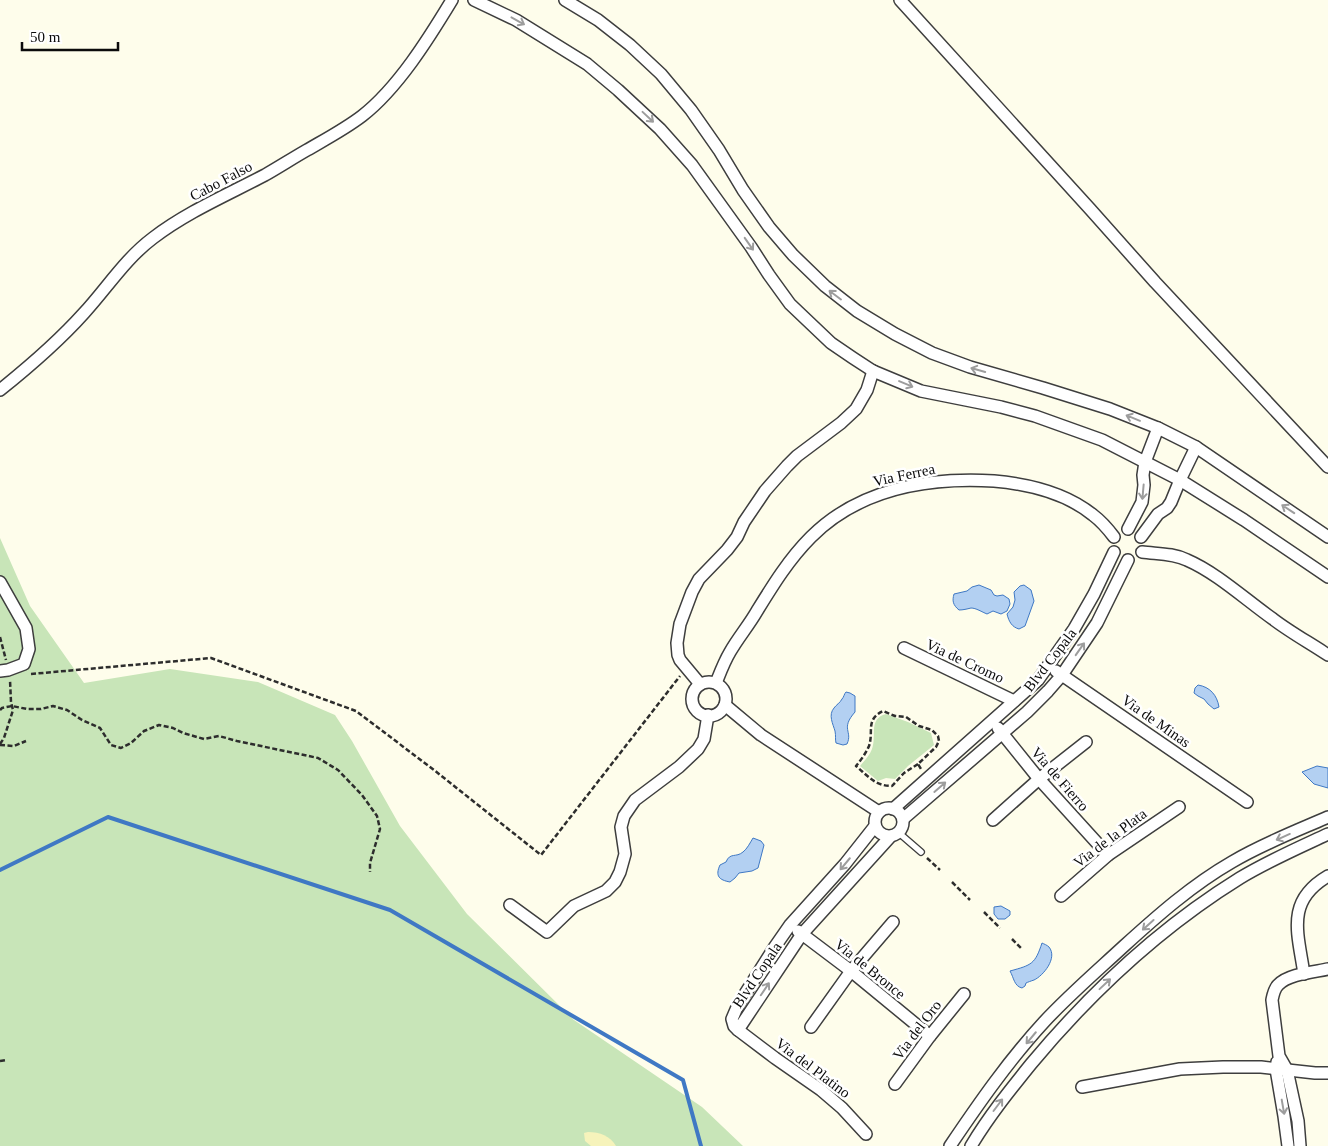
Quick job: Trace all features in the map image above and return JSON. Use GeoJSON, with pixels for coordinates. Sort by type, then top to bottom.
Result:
{"type":"FeatureCollection","features":[{"type":"Feature","properties":{"kind":"street","name":"Cabo Falso"},"geometry":{"type":"LineString","coordinates":[[0,390],[62,338],[132,257],[151,240],[193,212],[266,174],[337,133],[362,116],[385,94],[400,76],[432,33],[452,0]]}},
{"type":"Feature","properties":{"kind":"street"},"geometry":{"type":"LineString","coordinates":[[474,0],[516,20],[587,64],[660,129],[692,165],[790,304],[831,343],[873,371],[921,391],[1001,407],[1035,416],[1102,440],[1180,480],[1244,520],[1328,577]]}},
{"type":"Feature","properties":{"kind":"street"},"geometry":{"type":"LineString","coordinates":[[565,0],[598,20],[630,45],[661,74],[692,110],[719,150],[742,190],[769,227],[793,255],[824,286],[856,311],[932,353],[970,367],[1110,409],[1158,428],[1196,447],[1328,537]]}},
{"type":"Feature","properties":{"kind":"street"},"geometry":{"type":"LineString","coordinates":[[900,0],[1155,282],[1328,467]]}},
{"type":"Feature","properties":{"kind":"street"},"geometry":{"type":"LineString","coordinates":[[700,684],[678,656],[677,643],[680,624],[699,579],[727,550],[765,491],[787,466],[856,409],[867,390],[873,371]]}},
{"type":"Feature","properties":{"kind":"street"},"geometry":{"type":"LineString","coordinates":[[1128,529],[1142,502],[1145,462],[1158,428]]}},
{"type":"Feature","properties":{"kind":"street"},"geometry":{"type":"LineString","coordinates":[[1141,536],[1158,514],[1167,508],[1171,502],[1196,447]]}},
{"type":"Feature","properties":{"kind":"street","name":"Via Ferrea"},"geometry":{"type":"LineString","coordinates":[[716,683],[729,653],[780,574],[797,552],[828,521],[849,507],[884,492],[941,481],[960,480],[1026,485],[1046,491],[1081,507],[1102,522],[1114,537]]}},
{"type":"Feature","properties":{"kind":"street"},"geometry":{"type":"LineString","coordinates":[[1142,552],[1141,536],[1133,530],[1128,529],[1114,537],[1112,547],[1114,552],[1123,559],[1133,559],[1142,552],[1179,557],[1200,566],[1280,624],[1328,655]]}},
{"type":"Feature","properties":{"kind":"street","name":"Blvd Copala"},"geometry":{"type":"LineString","coordinates":[[895,835],[802,934],[738,1030],[733,1022],[733,1015],[790,925],[845,864],[875,826],[879,812],[893,808],[1038,680],[1078,622],[1114,552]]}},
{"type":"Feature","properties":{"kind":"street","name":"Blvd Copala"},"geometry":{"type":"LineString","coordinates":[[903,819],[1027,712],[1062,675],[1097,623],[1128,560]]}},
{"type":"Feature","properties":{"kind":"street"},"geometry":{"type":"LineString","coordinates":[[0,582],[26,628],[29,649],[24,664],[4,670]]}},
{"type":"Feature","properties":{"kind":"street","name":"Via de Cromo"},"geometry":{"type":"LineString","coordinates":[[904,648],[1014,701]]}},
{"type":"Feature","properties":{"kind":"street","name":"Via de Minas"},"geometry":{"type":"LineString","coordinates":[[1048,666],[1247,802]]}},
{"type":"Feature","properties":{"kind":"street"},"geometry":{"type":"LineString","coordinates":[[716,683],[724,690],[726,695],[725,705],[718,713],[708,715],[698,711],[693,703],[694,692],[700,684],[716,683]]}},
{"type":"Feature","properties":{"kind":"street"},"geometry":{"type":"LineString","coordinates":[[725,705],[761,735],[879,812]]}},
{"type":"Feature","properties":{"kind":"street"},"geometry":{"type":"LineString","coordinates":[[510,905],[547,932],[574,906],[606,891],[615,882],[620,872],[624,854],[621,827],[624,816],[635,800],[679,767],[698,749],[704,739],[708,715]]}},
{"type":"Feature","properties":{"kind":"street","name":"Via de Fierro"},"geometry":{"type":"LineString","coordinates":[[992,720],[1039,779],[1108,855]]}},
{"type":"Feature","properties":{"kind":"street"},"geometry":{"type":"LineString","coordinates":[[992,820],[1039,779],[1086,742]]}},
{"type":"Feature","properties":{"kind":"street","name":"Via de la Plata"},"geometry":{"type":"LineString","coordinates":[[1061,896],[1108,855],[1179,807]]}},
{"type":"Feature","properties":{"kind":"street"},"geometry":{"type":"LineString","coordinates":[[875,826],[881,834],[895,835],[904,824],[901,814],[893,808]]}},
{"type":"Feature","properties":{"kind":"street"},"geometry":{"type":"LineString","coordinates":[[950,1146],[991,1087],[1043,1023],[1090,976],[1158,915],[1231,862],[1328,817]]}},
{"type":"Feature","properties":{"kind":"street"},"geometry":{"type":"LineString","coordinates":[[971,1146],[996,1107],[1054,1036],[1120,970],[1168,929],[1241,878],[1328,834]]}},
{"type":"Feature","properties":{"kind":"street"},"geometry":{"type":"LineString","coordinates":[[1304,974],[1298,931],[1298,912],[1306,894],[1317,883],[1328,876]]}},
{"type":"Feature","properties":{"kind":"street"},"geometry":{"type":"LineString","coordinates":[[1209,877],[1220,892]]}},
{"type":"Feature","properties":{"kind":"street"},"geometry":{"type":"LineString","coordinates":[[811,1027],[851,971],[893,922]]}},
{"type":"Feature","properties":{"kind":"street","name":"Via de Bronce"},"geometry":{"type":"LineString","coordinates":[[790,925],[851,971],[930,1036]]}},
{"type":"Feature","properties":{"kind":"street"},"geometry":{"type":"LineString","coordinates":[[1288,1146],[1273,1009],[1274,993],[1277,986],[1289,978],[1328,969]]}},
{"type":"Feature","properties":{"kind":"street","name":"Via del Oro"},"geometry":{"type":"LineString","coordinates":[[895,1084],[964,994]]}},
{"type":"Feature","properties":{"kind":"street","name":"Via del Platino"},"geometry":{"type":"LineString","coordinates":[[738,1030],[820,1090],[842,1108],[866,1134]]}},
{"type":"Feature","properties":{"kind":"street"},"geometry":{"type":"LineString","coordinates":[[1082,1087],[1180,1070],[1223,1067],[1261,1067],[1328,1073]]}},
{"type":"Feature","properties":{"kind":"street"},"geometry":{"type":"LineString","coordinates":[[1281,1069],[1298,1121],[1300,1146]]}},
{"type":"Feature","properties":{"kind":"lane"},"geometry":{"type":"LineString","coordinates":[[895,835],[921,852]]}},
{"type":"Feature","properties":{"kind":"path"},"geometry":{"type":"LineString","coordinates":[[0,637],[4,670],[13,710],[10,723],[0,745],[14,746],[26,741]]}},
{"type":"Feature","properties":{"kind":"path"},"geometry":{"type":"LineString","coordinates":[[28,674],[211,658],[356,710],[541,855],[686,667]]}},
{"type":"Feature","properties":{"kind":"path"},"geometry":{"type":"LineString","coordinates":[[0,710],[12,706],[27,709],[41,709],[54,706],[68,710],[82,720],[100,728],[111,745],[120,748],[131,743],[144,731],[159,725],[204,739],[219,736],[318,758],[338,770],[362,795],[377,816],[380,829],[370,863],[370,872]]}},
{"type":"Feature","properties":{"kind":"path"},"geometry":{"type":"LineString","coordinates":[[883,711],[895,716],[906,717],[919,726],[932,730],[938,736],[939,742],[936,747],[918,764],[892,786],[875,783],[856,766],[870,744],[872,722],[876,714],[883,711]]}},
{"type":"Feature","properties":{"kind":"path"},"geometry":{"type":"LineString","coordinates":[[918,764],[927,779]]}},
{"type":"Feature","properties":{"kind":"path"},"geometry":{"type":"LineString","coordinates":[[921,852],[940,870]]}},
{"type":"Feature","properties":{"kind":"path"},"geometry":{"type":"LineString","coordinates":[[952,882],[970,900]]}},
{"type":"Feature","properties":{"kind":"path"},"geometry":{"type":"LineString","coordinates":[[984,912],[1000,928]]}},
{"type":"Feature","properties":{"kind":"path"},"geometry":{"type":"LineString","coordinates":[[1012,940],[1021,948]]}},
{"type":"Feature","properties":{"kind":"path"},"geometry":{"type":"LineString","coordinates":[[0,1060],[6,1060]]}},
{"type":"Feature","properties":{"kind":"green space"},"geometry":{"type":"Polygon","coordinates":[[[0,538],[30,606],[84,683],[170,669],[258,682],[335,715],[352,741],[400,826],[467,914],[574,1020],[702,1107],[743,1146],[0,1146],[0,538]]]}},
{"type":"Feature","properties":{"kind":"green space"},"geometry":{"type":"Polygon","coordinates":[[[886,714],[931,733],[934,745],[895,779],[886,778],[878,781],[860,766],[872,749],[874,728],[877,720],[880,716],[886,714]]]}},
{"type":"Feature","properties":{"kind":"sand"},"geometry":{"type":"Polygon","coordinates":[[[584,1133],[604,1135],[616,1146],[591,1146],[585,1141],[584,1133]]]}},
{"type":"Feature","properties":{"kind":"water"},"geometry":{"type":"Polygon","coordinates":[[[979,585],[991,590],[994,595],[1003,595],[1009,599],[1010,604],[1007,611],[1001,614],[993,611],[987,614],[973,608],[959,610],[954,603],[954,594],[967,591],[979,585]]]}},
{"type":"Feature","properties":{"kind":"water"},"geometry":{"type":"Polygon","coordinates":[[[1024,585],[1031,590],[1034,601],[1025,626],[1019,629],[1011,624],[1007,614],[1013,607],[1015,600],[1014,592],[1024,585]]]}},
{"type":"Feature","properties":{"kind":"water"},"geometry":{"type":"Polygon","coordinates":[[[1198,685],[1212,692],[1217,699],[1219,707],[1214,709],[1204,699],[1194,693],[1198,685]]]}},
{"type":"Feature","properties":{"kind":"water"},"geometry":{"type":"Polygon","coordinates":[[[846,692],[855,696],[855,712],[847,726],[849,736],[847,744],[843,745],[836,743],[831,717],[832,711],[846,692]]]}},
{"type":"Feature","properties":{"kind":"water"},"geometry":{"type":"Polygon","coordinates":[[[1317,766],[1328,768],[1328,788],[1314,784],[1302,772],[1317,766]]]}},
{"type":"Feature","properties":{"kind":"water"},"geometry":{"type":"Polygon","coordinates":[[[753,838],[761,841],[764,845],[758,868],[739,873],[730,882],[721,879],[718,875],[720,865],[726,862],[729,857],[743,852],[753,838]]]}},
{"type":"Feature","properties":{"kind":"water"},"geometry":{"type":"Polygon","coordinates":[[[1001,906],[1010,911],[1010,915],[1005,919],[998,919],[994,914],[994,907],[1001,906]]]}},
{"type":"Feature","properties":{"kind":"water"},"geometry":{"type":"Polygon","coordinates":[[[1042,943],[1049,947],[1051,951],[1051,961],[1038,978],[1026,983],[1022,988],[1019,987],[1010,971],[1032,963],[1042,943]]]}},
{"type":"Feature","properties":{"kind":"waterway"},"geometry":{"type":"LineString","coordinates":[[0,870],[108,817],[390,910],[683,1080],[701,1146]]}}]}
